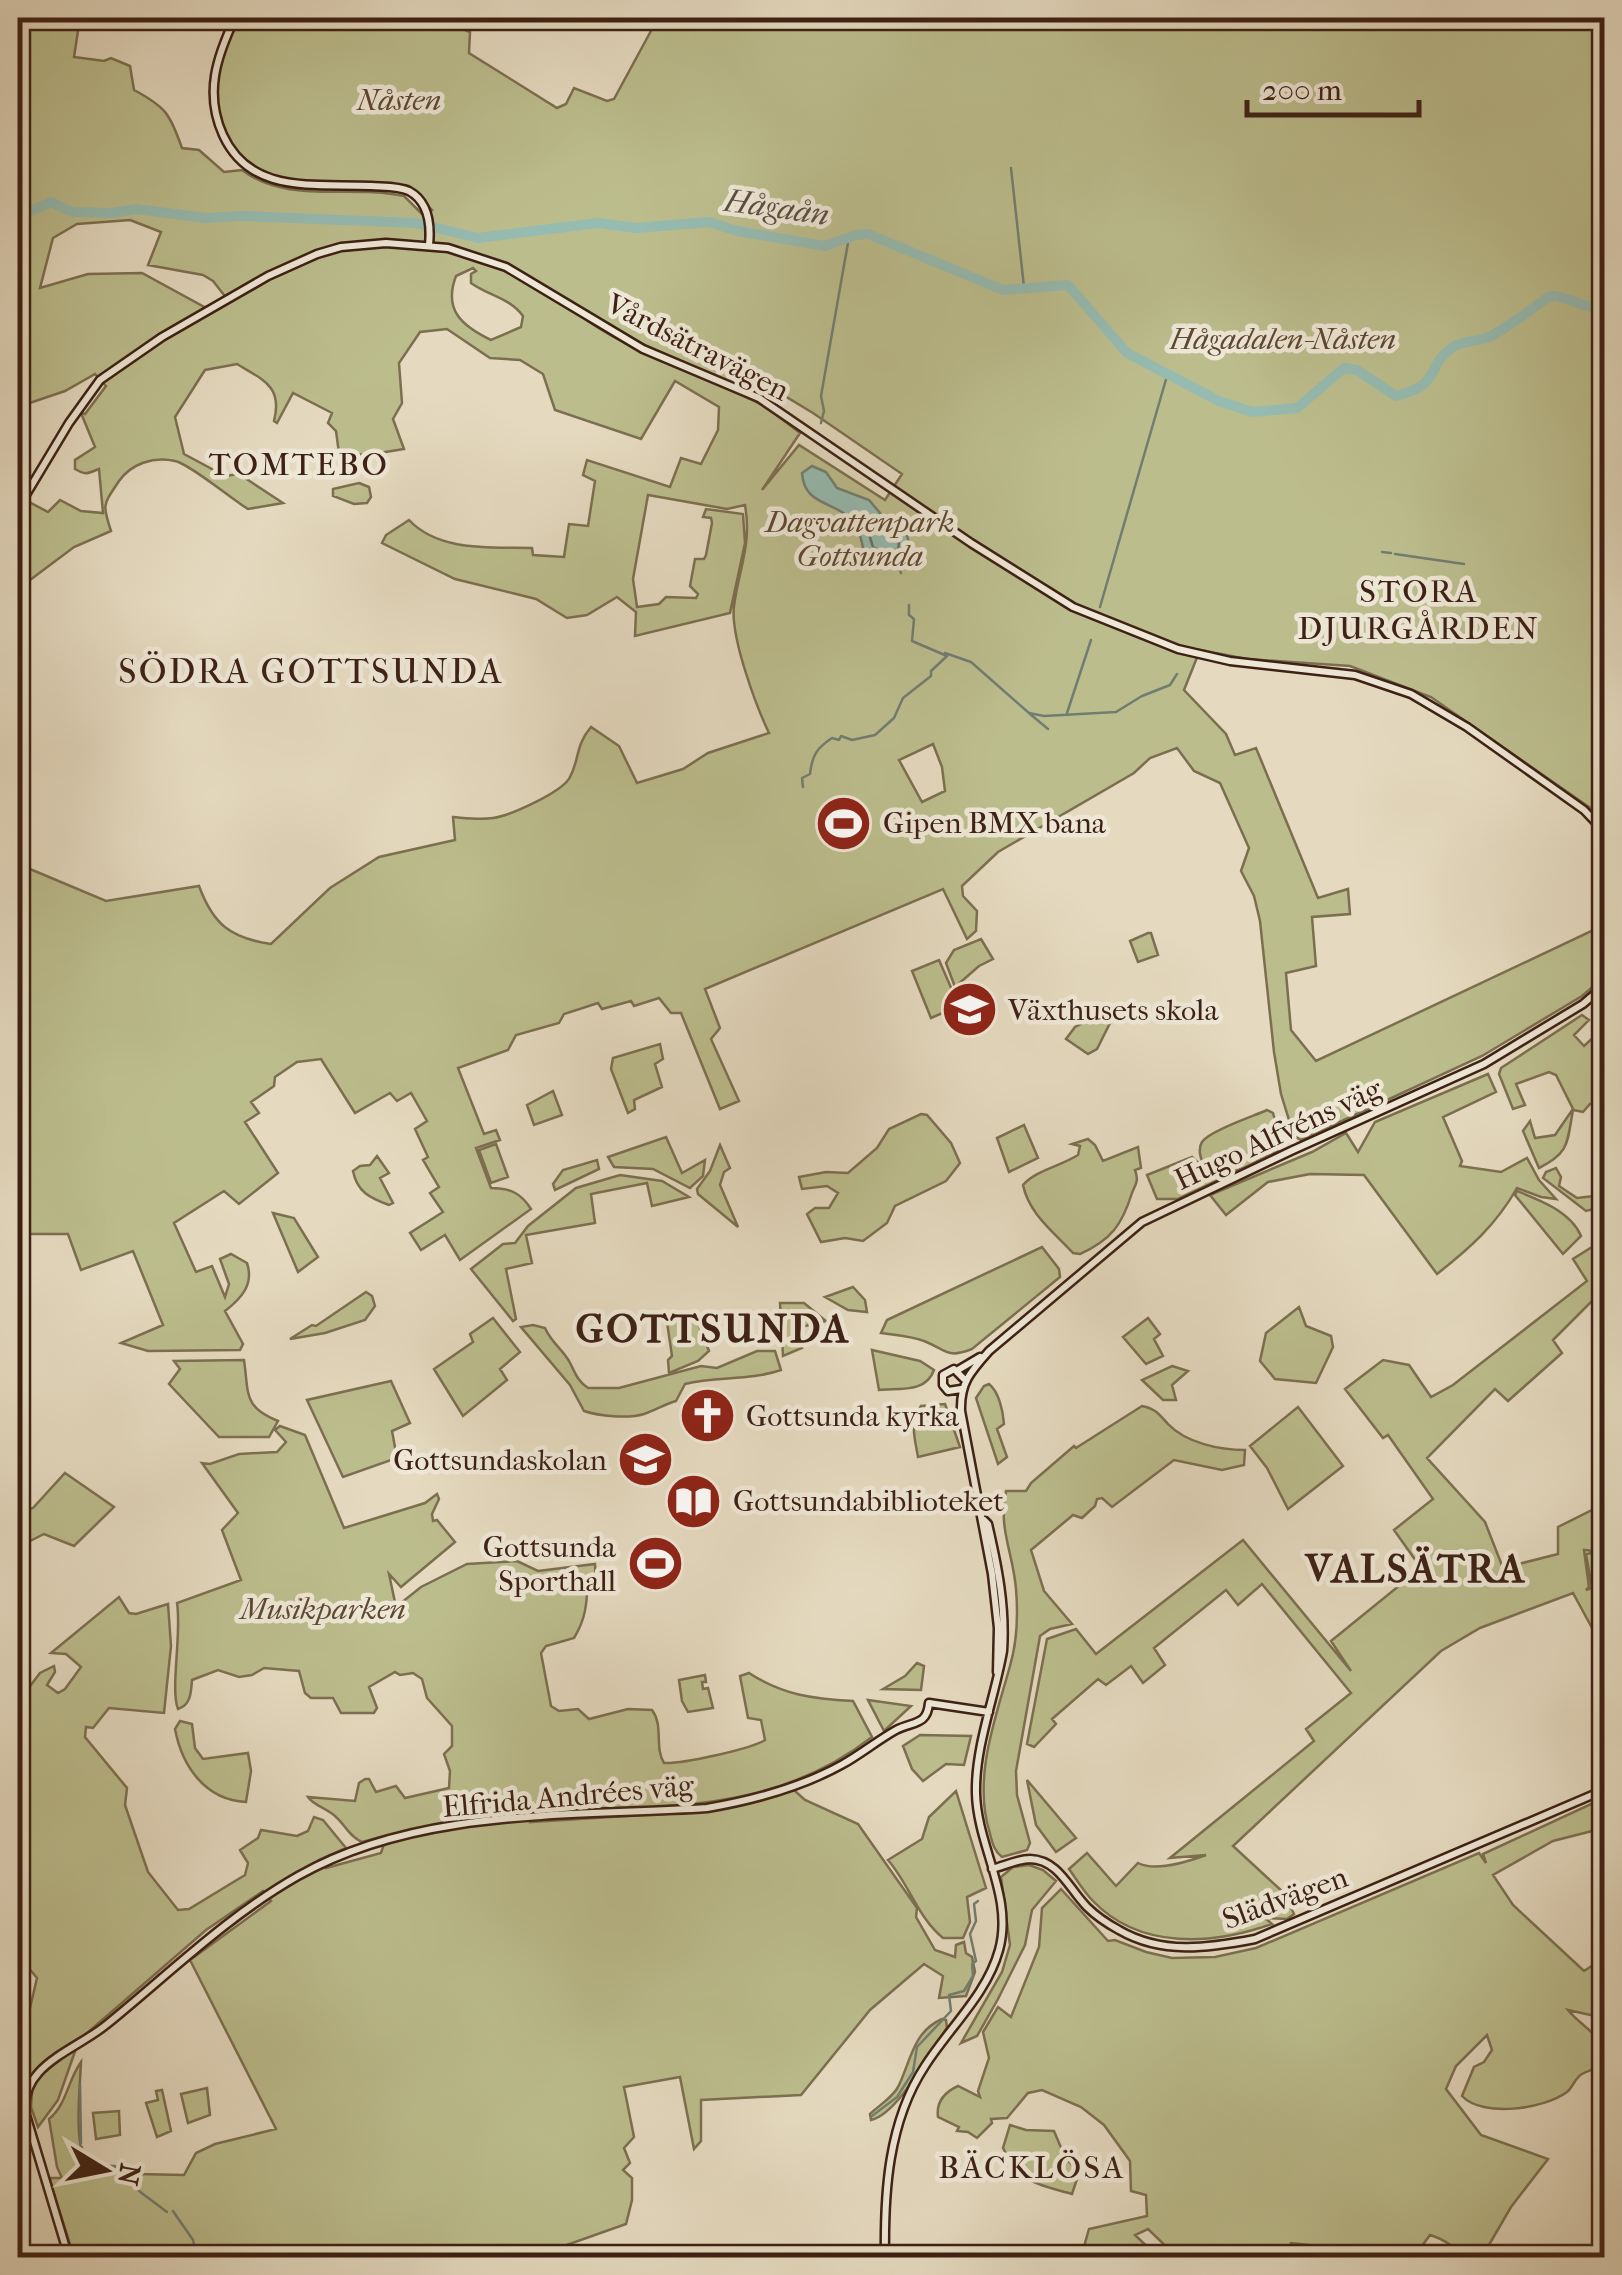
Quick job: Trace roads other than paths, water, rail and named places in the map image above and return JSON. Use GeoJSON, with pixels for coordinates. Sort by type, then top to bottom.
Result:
{"type":"FeatureCollection","features":[{"type":"Feature","properties":{"kind":"street"},"geometry":{"type":"LineString","coordinates":[[235,18],[215,64],[213,87],[218,124],[233,152],[258,174],[290,184],[407,190],[419,200],[429,218],[429,245]]}},
{"type":"Feature","properties":{"kind":"street","name":"Vårdsätravägen"},"geometry":{"type":"LineString","coordinates":[[18,508],[100,380],[131,357],[268,276],[341,247],[386,242],[466,252],[506,267],[643,349],[759,398],[1013,571],[1074,608],[1178,649],[1230,660],[1356,675],[1411,694],[1467,727],[1584,810],[1604,831]]}},
{"type":"Feature","properties":{"kind":"street","name":"Hugo Alfvéns väg"},"geometry":{"type":"LineString","coordinates":[[958,1370],[989,1351],[1142,1222],[1484,1064],[1560,1019],[1604,986]]}},
{"type":"Feature","properties":{"kind":"street","name":"Hugo Alfvéns väg"},"geometry":{"type":"LineString","coordinates":[[965,1380],[989,1351]]}},
{"type":"Feature","properties":{"kind":"street"},"geometry":{"type":"LineString","coordinates":[[885,2258],[886,2194],[897,2131],[923,2068],[992,1970],[1002,1934],[1001,1903],[976,1795],[997,1672],[998,1617],[984,1518],[957,1390],[965,1380],[958,1370],[951,1369],[943,1376],[942,1385],[957,1390]]}},
{"type":"Feature","properties":{"kind":"street","name":"Elfrida Andrées väg"},"geometry":{"type":"LineString","coordinates":[[21,2091],[44,2066],[94,2035],[212,1933],[284,1884],[336,1857],[388,1840],[454,1826],[707,1808],[776,1793],[843,1764],[900,1727],[919,1723],[929,1702],[989,1712]]}},
{"type":"Feature","properties":{"kind":"street","name":"Slädvägen"},"geometry":{"type":"LineString","coordinates":[[992,1869],[1027,1859],[1038,1861],[1056,1868],[1087,1907],[1121,1932],[1170,1948],[1214,1947],[1254,1939],[1604,1790]]}},
{"type":"Feature","properties":{"kind":"street"},"geometry":{"type":"LineString","coordinates":[[21,2091],[68,2258]]}},
{"type":"Feature","properties":{"kind":"water"},"geometry":{"type":"Polygon","coordinates":[[[812,466],[826,472],[837,488],[869,500],[886,520],[906,532],[911,550],[906,559],[891,567],[870,558],[852,520],[808,492],[802,473],[812,466]]]}},
{"type":"Feature","properties":{"kind":"waterway"},"geometry":{"type":"LineString","coordinates":[[1011,168],[1024,287]]}},
{"type":"Feature","properties":{"kind":"waterway","name":"Hågaån"},"geometry":{"type":"LineString","coordinates":[[18,217],[51,202],[72,212],[136,209],[206,218],[416,223],[478,238],[598,223],[636,228],[709,222],[737,231],[825,246],[868,234],[1003,290],[1068,285],[1127,353],[1219,401],[1252,412],[1297,408],[1344,368],[1357,370],[1396,396],[1421,386],[1453,347],[1491,336],[1550,296],[1590,306],[1604,305]]}},
{"type":"Feature","properties":{"kind":"waterway"},"geometry":{"type":"LineString","coordinates":[[821,423],[821,396],[849,237]]}},
{"type":"Feature","properties":{"kind":"waterway"},"geometry":{"type":"LineString","coordinates":[[1100,607],[1167,376]]}},
{"type":"Feature","properties":{"kind":"waterway"},"geometry":{"type":"LineString","coordinates":[[1382,552],[1391,553]]}},
{"type":"Feature","properties":{"kind":"waterway"},"geometry":{"type":"LineString","coordinates":[[1395,554],[1464,564]]}},
{"type":"Feature","properties":{"kind":"waterway"},"geometry":{"type":"LineString","coordinates":[[898,564],[901,573]]}},
{"type":"Feature","properties":{"kind":"waterway"},"geometry":{"type":"LineString","coordinates":[[803,787],[802,778],[810,774],[814,757],[823,745],[841,736],[852,740],[875,735],[894,718],[903,698],[931,676],[931,671],[947,656],[912,641],[914,619],[909,615],[909,605]]}},
{"type":"Feature","properties":{"kind":"waterway"},"geometry":{"type":"LineString","coordinates":[[1067,713],[1091,640]]}},
{"type":"Feature","properties":{"kind":"waterway"},"geometry":{"type":"LineString","coordinates":[[945,653],[971,662],[1029,713],[1044,716],[1116,712],[1170,685],[1177,674]]}},
{"type":"Feature","properties":{"kind":"waterway"},"geometry":{"type":"LineString","coordinates":[[1030,714],[1048,729]]}},
{"type":"Feature","properties":{"kind":"waterway"},"geometry":{"type":"LineString","coordinates":[[872,2116],[897,2097],[913,2072],[917,2047],[951,2011],[949,1995],[964,1991],[973,1976],[972,1964],[976,1961],[970,1934],[976,1921],[974,1904],[978,1901]]}},
{"type":"Feature","properties":{"kind":"waterway"},"geometry":{"type":"LineString","coordinates":[[80,2084],[81,2143]]}},
{"type":"Feature","properties":{"kind":"waterway"},"geometry":{"type":"LineString","coordinates":[[82,2147],[88,2166],[118,2167],[139,2191],[167,2212]]}},
{"type":"Feature","properties":{"kind":"waterway"},"geometry":{"type":"LineString","coordinates":[[173,2211],[193,2240],[197,2258]]}},
{"type":"Feature","properties":{"kind":"waterway"},"geometry":{"type":"LineString","coordinates":[[1595,2258],[1604,2237]]}},
{"type":"Feature","properties":{"kind":"place","name":"Gipen BMX bana"},"geometry":{"type":"Point","coordinates":[844,823]}},
{"type":"Feature","properties":{"kind":"place","name":"Växthusets skola"},"geometry":{"type":"Point","coordinates":[969,1010]}},
{"type":"Feature","properties":{"kind":"place","name":"Gottsunda kyrka"},"geometry":{"type":"Point","coordinates":[707,1416]}},
{"type":"Feature","properties":{"kind":"place","name":"Gottsundaskolan"},"geometry":{"type":"Point","coordinates":[646,1460]}},
{"type":"Feature","properties":{"kind":"place","name":"Gottsundabiblioteket"},"geometry":{"type":"Point","coordinates":[694,1501]}},
{"type":"Feature","properties":{"kind":"place","name":"Gottsunda Sporthall"},"geometry":{"type":"Point","coordinates":[655,1564]}},
{"type":"Feature","properties":{"kind":"district","name":"TOMTEBO"},"geometry":{"type":"Point","coordinates":[299,464]}},
{"type":"Feature","properties":{"kind":"district","name":"STORA DJURGÅRDEN"},"geometry":{"type":"Point","coordinates":[1419,610]}},
{"type":"Feature","properties":{"kind":"district","name":"SÖDRA GOTTSUNDA"},"geometry":{"type":"Point","coordinates":[311,671]}},
{"type":"Feature","properties":{"kind":"district","name":"GOTTSUNDA"},"geometry":{"type":"Point","coordinates":[713,1328]}},
{"type":"Feature","properties":{"kind":"district","name":"VALSÄTRA"},"geometry":{"type":"Point","coordinates":[1416,1568]}},
{"type":"Feature","properties":{"kind":"district","name":"BÄCKLÖSA"},"geometry":{"type":"Point","coordinates":[1032,2167]}},
{"type":"Feature","properties":{"kind":"park label","name":"Nåsten"},"geometry":{"type":"Point","coordinates":[399,100]}},
{"type":"Feature","properties":{"kind":"park label","name":"Hågadalen-Nåsten"},"geometry":{"type":"Point","coordinates":[1283,339]}},
{"type":"Feature","properties":{"kind":"park label","name":"Dagvattenpark Gottsunda"},"geometry":{"type":"Point","coordinates":[860,539]}},
{"type":"Feature","properties":{"kind":"park label","name":"Musikparken"},"geometry":{"type":"Point","coordinates":[323,1609]}}]}
